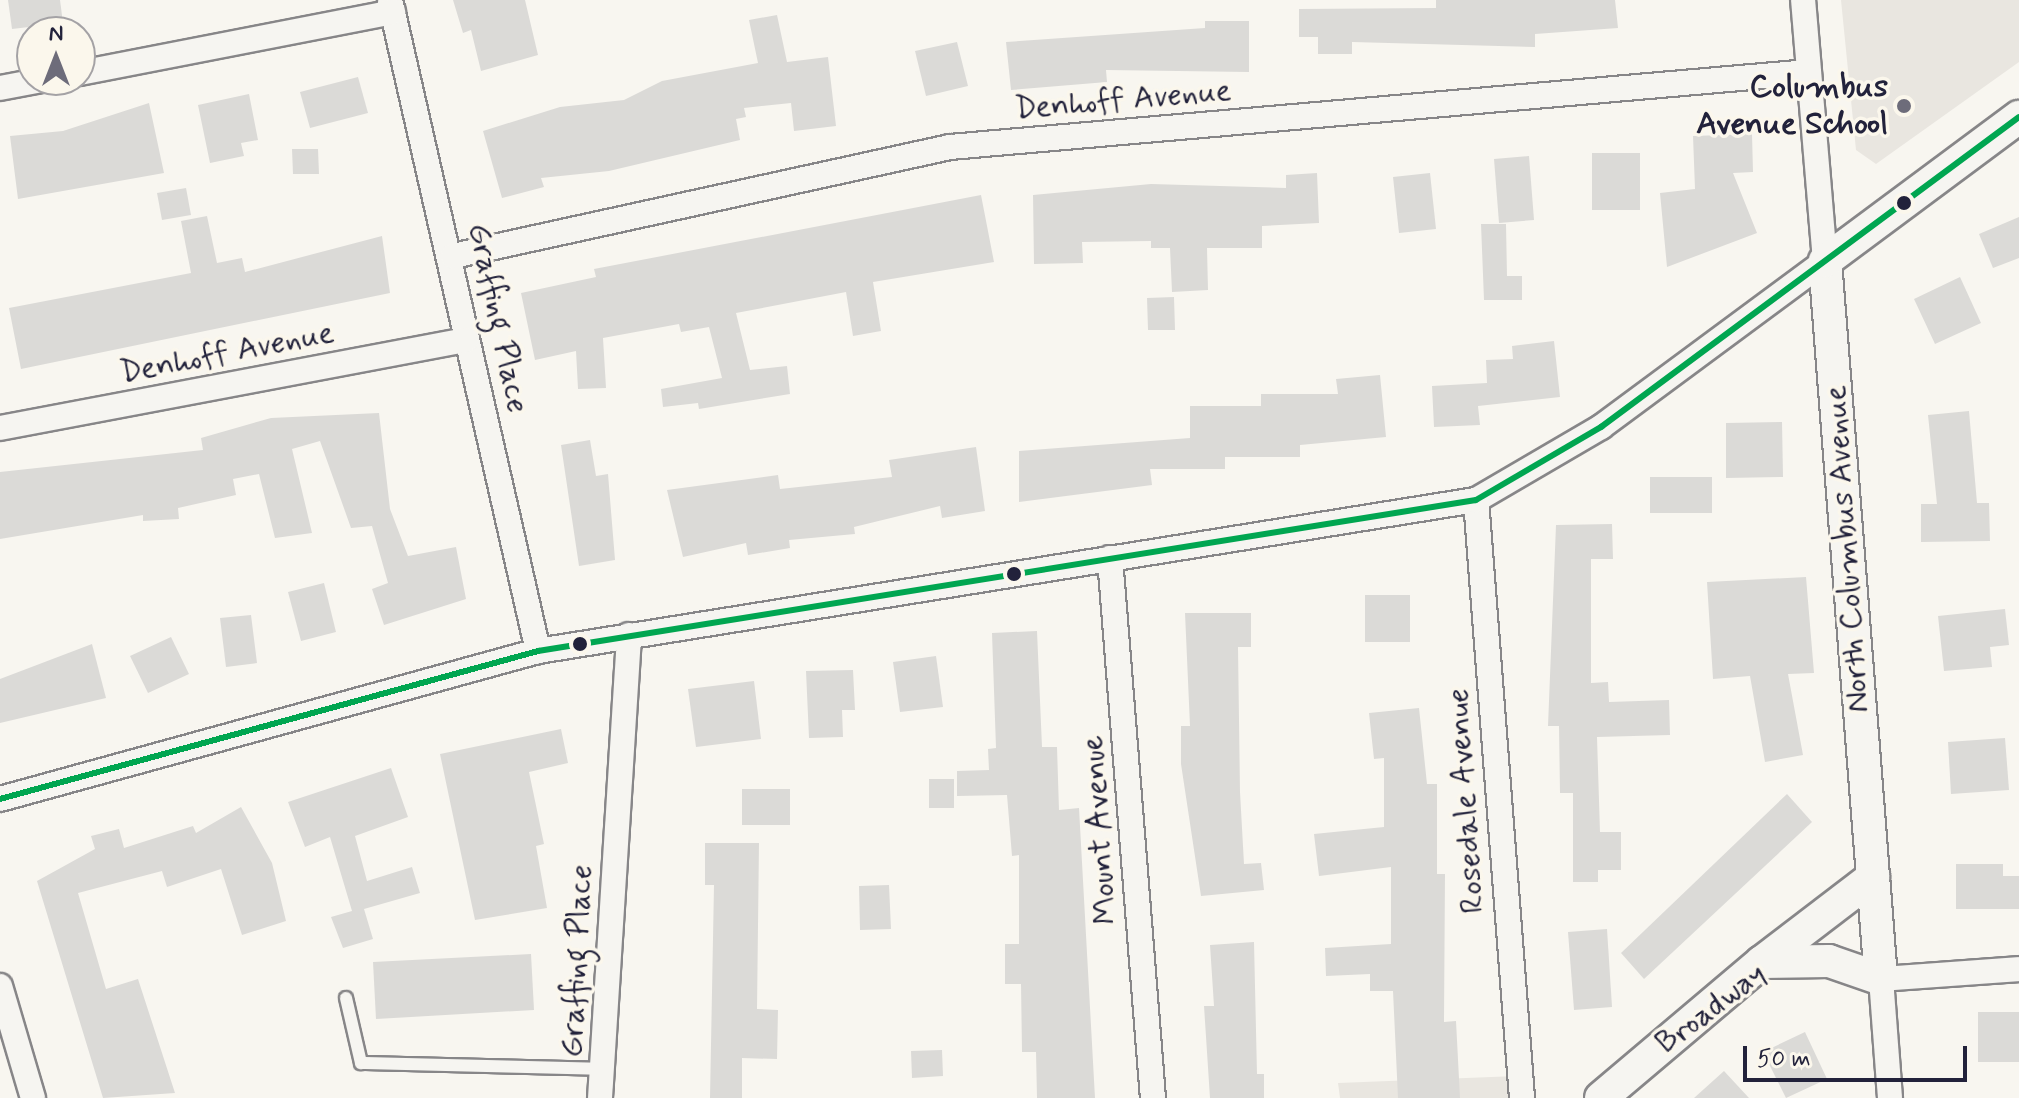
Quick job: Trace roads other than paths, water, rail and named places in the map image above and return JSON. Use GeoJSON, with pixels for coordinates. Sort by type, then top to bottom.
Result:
{"type":"FeatureCollection","features":[{"type":"Feature","properties":{"kind":"street","name":"North Columbus Avenue"},"geometry":{"type":"LineString","coordinates":[[1803,0],[1890,1098]]}},
{"type":"Feature","properties":{"kind":"street"},"geometry":{"type":"LineString","coordinates":[[96,70],[392,6]]}},
{"type":"Feature","properties":{"kind":"street","name":"Graffing Place"},"geometry":{"type":"LineString","coordinates":[[392,6],[453,256],[466,340],[538,651]]}},
{"type":"Feature","properties":{"kind":"street","name":"Denhoff Avenue"},"geometry":{"type":"LineString","coordinates":[[453,256],[950,147],[1809,72]]}},
{"type":"Feature","properties":{"kind":"street"},"geometry":{"type":"LineString","coordinates":[[0,799],[538,651],[1476,500],[1601,427],[2019,117]]}},
{"type":"Feature","properties":{"kind":"street","name":"Denhoff Avenue"},"geometry":{"type":"LineString","coordinates":[[0,428],[466,340]]}},
{"type":"Feature","properties":{"kind":"street","name":"Rosedale Avenue"},"geometry":{"type":"LineString","coordinates":[[1476,500],[1522,1098]]}},
{"type":"Feature","properties":{"kind":"street","name":"Mount Avenue"},"geometry":{"type":"LineString","coordinates":[[1110,558],[1153,1098]]}},
{"type":"Feature","properties":{"kind":"street","name":"Graffing Place"},"geometry":{"type":"LineString","coordinates":[[600,1098],[629,635]]}},
{"type":"Feature","properties":{"kind":"street"},"geometry":{"type":"LineString","coordinates":[[1762,962],[1873,877]]}},
{"type":"Feature","properties":{"kind":"street","name":"Broadway"},"geometry":{"type":"LineString","coordinates":[[1601,1098],[1762,962],[1829,961],[1881,979]]}},
{"type":"Feature","properties":{"kind":"street"},"geometry":{"type":"LineString","coordinates":[[1881,979],[2019,969]]}},
{"type":"Feature","properties":{"kind":"street"},"geometry":{"type":"LineString","coordinates":[[0,986],[33,1098]]}},
{"type":"Feature","properties":{"kind":"lane"},"geometry":{"type":"LineString","coordinates":[[346,998],[361,1063],[602,1069]]}},
{"type":"Feature","properties":{"kind":"place","name":"Columbus Avenue School"},"geometry":{"type":"Point","coordinates":[1904,106]}}]}
